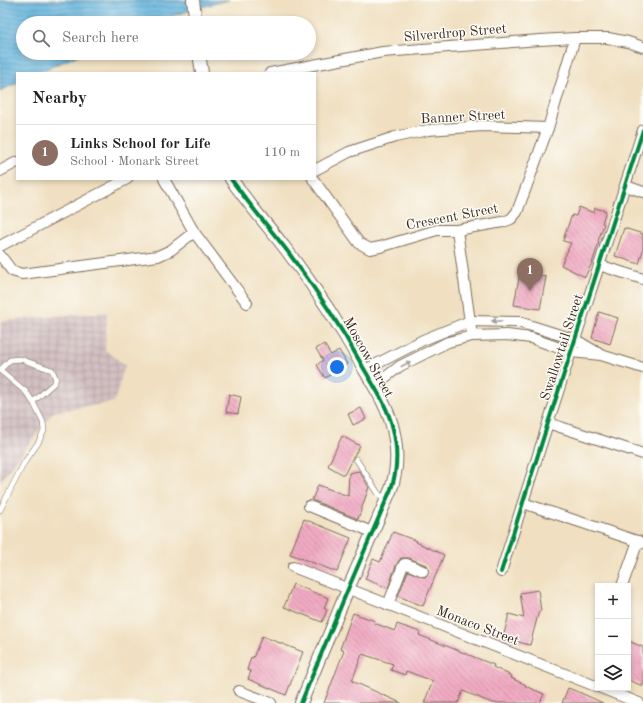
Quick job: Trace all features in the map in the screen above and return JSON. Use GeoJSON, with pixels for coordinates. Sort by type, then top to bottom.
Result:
{"type":"FeatureCollection","features":[{"type":"Feature","properties":{"kind":"street"},"geometry":{"type":"LineString","coordinates":[[193,0],[195,16]]}},
{"type":"Feature","properties":{"kind":"street","name":"Silverdrop Street"},"geometry":{"type":"LineString","coordinates":[[275,72],[383,52],[575,38],[608,38],[643,47]]}},
{"type":"Feature","properties":{"kind":"street","name":"Crescent Street"},"geometry":{"type":"LineString","coordinates":[[313,180],[359,243],[370,248],[380,247],[437,230],[457,230],[503,222],[511,219],[518,212],[548,128],[575,38]]}},
{"type":"Feature","properties":{"kind":"street"},"geometry":{"type":"LineString","coordinates":[[200,60],[202,72]]}},
{"type":"Feature","properties":{"kind":"street","name":"Banner Street"},"geometry":{"type":"LineString","coordinates":[[316,169],[349,152],[395,137],[428,130],[483,126],[548,128]]}},
{"type":"Feature","properties":{"kind":"street","name":"Swallowtail Street"},"geometry":{"type":"LineString","coordinates":[[502,572],[548,423],[643,130]]}},
{"type":"Feature","properties":{"kind":"street"},"geometry":{"type":"LineString","coordinates":[[0,171],[16,163]]}},
{"type":"Feature","properties":{"kind":"street"},"geometry":{"type":"LineString","coordinates":[[0,246],[125,180]]}},
{"type":"Feature","properties":{"kind":"street"},"geometry":{"type":"LineString","coordinates":[[165,180],[194,232],[247,303]]}},
{"type":"Feature","properties":{"kind":"street","name":"Moscow Street"},"geometry":{"type":"LineString","coordinates":[[232,180],[311,284],[340,327],[386,409],[393,428],[396,446],[397,462],[395,477],[301,703]]}},
{"type":"Feature","properties":{"kind":"street"},"geometry":{"type":"LineString","coordinates":[[626,186],[643,192]]}},
{"type":"Feature","properties":{"kind":"street"},"geometry":{"type":"LineString","coordinates":[[457,230],[472,336]]}},
{"type":"Feature","properties":{"kind":"street"},"geometry":{"type":"LineString","coordinates":[[0,255],[12,271],[22,274],[158,256],[171,250],[194,232]]}},
{"type":"Feature","properties":{"kind":"street"},"geometry":{"type":"LineString","coordinates":[[599,265],[643,279]]}},
{"type":"Feature","properties":{"kind":"street"},"geometry":{"type":"LineString","coordinates":[[365,370],[423,340],[470,321],[519,322],[576,340],[601,355]]}},
{"type":"Feature","properties":{"kind":"street"},"geometry":{"type":"LineString","coordinates":[[516,336],[519,322]]}},
{"type":"Feature","properties":{"kind":"street"},"geometry":{"type":"LineString","coordinates":[[374,386],[400,366],[448,342],[472,336],[507,334],[537,340],[571,352],[601,355],[643,368]]}},
{"type":"Feature","properties":{"kind":"street"},"geometry":{"type":"LineString","coordinates":[[548,423],[643,454]]}},
{"type":"Feature","properties":{"kind":"street"},"geometry":{"type":"LineString","coordinates":[[523,503],[640,542],[623,583]]}},
{"type":"Feature","properties":{"kind":"street"},"geometry":{"type":"LineString","coordinates":[[308,506],[372,532]]}},
{"type":"Feature","properties":{"kind":"street"},"geometry":{"type":"LineString","coordinates":[[388,605],[404,564],[423,571]]}},
{"type":"Feature","properties":{"kind":"street","name":"Monaco Street"},"geometry":{"type":"LineString","coordinates":[[293,567],[595,686]]}},
{"type":"Feature","properties":{"kind":"street"},"geometry":{"type":"LineString","coordinates":[[239,691],[271,703]]}},
{"type":"Feature","properties":{"kind":"street"},"geometry":{"type":"LineString","coordinates":[[609,691],[639,703]]}},
{"type":"Feature","properties":{"kind":"lane"},"geometry":{"type":"LineString","coordinates":[[0,510],[24,463],[38,443],[44,430],[44,422],[26,392],[0,370],[14,358],[52,370],[56,378],[54,383],[33,402]]}},
{"type":"Feature","properties":{"kind":"lane"},"geometry":{"type":"LineString","coordinates":[[356,459],[378,493],[386,501]]}},
{"type":"Feature","properties":{"kind":"shaded area"},"geometry":{"type":"Polygon","coordinates":[[[107,312],[105,350],[125,365],[114,402],[53,412],[0,482],[0,321],[107,312]]]}},
{"type":"Feature","properties":{"kind":"water"},"geometry":{"type":"Polygon","coordinates":[[[0,0],[229,0],[173,16],[16,16],[16,60],[67,60],[40,72],[16,72],[16,83],[0,91],[0,0]]]}},
{"type":"Feature","properties":{"kind":"building"},"geometry":{"type":"Polygon","coordinates":[[[579,207],[594,213],[595,208],[606,211],[602,223],[604,224],[598,241],[599,242],[592,263],[585,277],[561,265],[571,243],[563,241],[566,231],[572,215],[576,216],[579,207]]]}},
{"type":"Feature","properties":{"kind":"building"},"geometry":{"type":"Polygon","coordinates":[[[624,228],[643,234],[643,250],[639,264],[615,256],[624,228]]]}},
{"type":"Feature","properties":{"kind":"building"},"geometry":{"type":"Polygon","coordinates":[[[520,272],[546,277],[540,309],[514,305],[520,272]]]}},
{"type":"Feature","properties":{"kind":"building"},"geometry":{"type":"Polygon","coordinates":[[[599,312],[618,318],[610,344],[592,338],[599,312]]]}},
{"type":"Feature","properties":{"kind":"building"},"geometry":{"type":"Polygon","coordinates":[[[324,344],[331,355],[339,350],[347,364],[325,378],[317,365],[323,360],[316,349],[324,344]]]}},
{"type":"Feature","properties":{"kind":"building"},"geometry":{"type":"Polygon","coordinates":[[[229,394],[241,397],[238,414],[226,412],[229,394]]]}},
{"type":"Feature","properties":{"kind":"building"},"geometry":{"type":"Polygon","coordinates":[[[361,408],[366,419],[353,425],[348,414],[361,408]]]}},
{"type":"Feature","properties":{"kind":"building"},"geometry":{"type":"Polygon","coordinates":[[[342,436],[360,446],[344,475],[328,466],[342,436]]]}},
{"type":"Feature","properties":{"kind":"building"},"geometry":{"type":"Polygon","coordinates":[[[359,471],[369,487],[358,519],[312,500],[318,485],[348,496],[349,473],[359,471]]]}},
{"type":"Feature","properties":{"kind":"building"},"geometry":{"type":"Polygon","coordinates":[[[304,519],[351,538],[337,572],[290,554],[304,519]]]}},
{"type":"Feature","properties":{"kind":"building"},"geometry":{"type":"Polygon","coordinates":[[[393,532],[417,541],[416,542],[444,555],[423,606],[398,596],[408,571],[424,577],[427,576],[429,571],[426,565],[409,558],[401,558],[396,565],[388,588],[365,579],[373,559],[380,562],[393,532]]]}},
{"type":"Feature","properties":{"kind":"building"},"geometry":{"type":"Polygon","coordinates":[[[293,584],[328,598],[324,608],[327,610],[322,622],[284,607],[293,584]]]}},
{"type":"Feature","properties":{"kind":"building"},"geometry":{"type":"Polygon","coordinates":[[[538,590],[541,611],[539,611],[530,645],[503,638],[509,614],[524,618],[520,593],[538,590]]]}},
{"type":"Feature","properties":{"kind":"building"},"geometry":{"type":"Polygon","coordinates":[[[353,613],[375,621],[374,623],[395,631],[397,624],[420,632],[419,635],[494,665],[493,667],[512,676],[511,678],[544,694],[540,703],[492,703],[463,691],[458,703],[424,703],[433,681],[406,671],[405,675],[391,670],[393,664],[362,654],[352,681],[401,703],[324,703],[344,651],[340,649],[353,613]]]}},
{"type":"Feature","properties":{"kind":"building"},"geometry":{"type":"Polygon","coordinates":[[[262,636],[303,652],[286,695],[248,679],[251,671],[247,670],[251,657],[253,658],[262,636]]]}},
{"type":"Feature","properties":{"kind":"building"},"geometry":{"type":"Polygon","coordinates":[[[631,642],[643,647],[643,686],[631,681],[631,642]]]}},
{"type":"Feature","properties":{"kind":"building"},"geometry":{"type":"Polygon","coordinates":[[[568,688],[581,693],[603,703],[562,703],[568,688]]]}},
{"type":"Feature","properties":{"kind":"cycle path"},"geometry":{"type":"LineString","coordinates":[[501,572],[643,130]]}},
{"type":"Feature","properties":{"kind":"cycle path"},"geometry":{"type":"LineString","coordinates":[[232,180],[296,262],[336,321],[384,405],[391,421],[396,444],[396,467],[391,489],[301,703]]}},
{"type":"Feature","properties":{"kind":"place","name":"Links School for Life"},"geometry":{"type":"Point","coordinates":[530,291]}}]}
